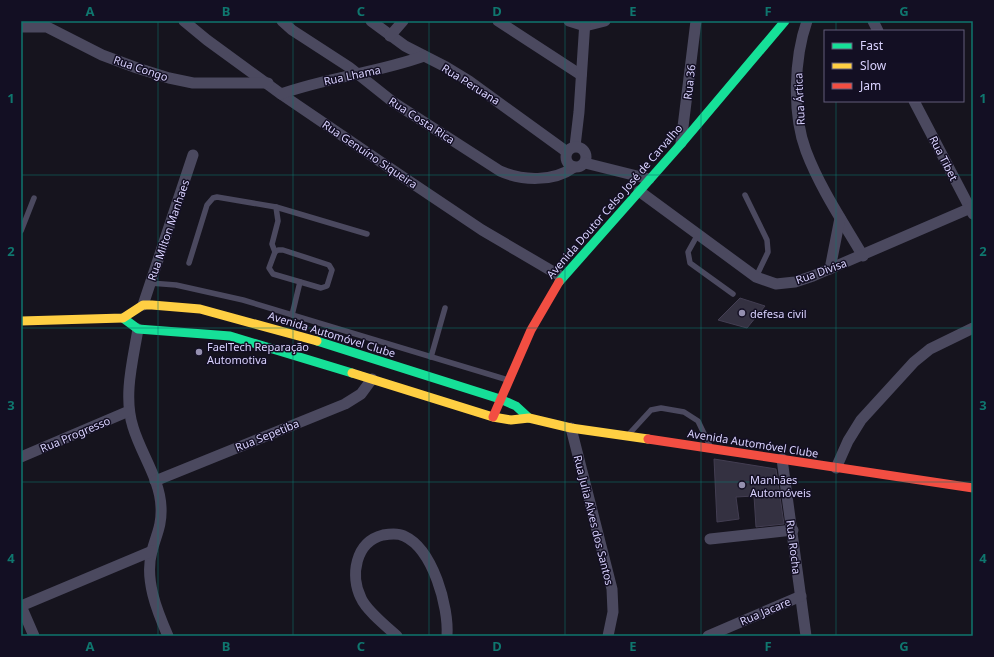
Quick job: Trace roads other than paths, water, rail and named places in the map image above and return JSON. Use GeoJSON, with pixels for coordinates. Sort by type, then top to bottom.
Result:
{"type":"FeatureCollection","features":[{"type":"Feature","properties":{"kind":"main road","name":"Avenida Doutor Celso José de Carvalho"},"geometry":{"type":"LineString","coordinates":[[493,418],[508,380],[545,303],[562,277],[681,144],[757,52],[785,21]]}},
{"type":"Feature","properties":{"kind":"main road","name":"Avenida Automóvel Clube"},"geometry":{"type":"LineString","coordinates":[[143,305],[152,304],[200,309],[283,330],[500,399],[516,406],[529,418]]}},
{"type":"Feature","properties":{"kind":"main road"},"geometry":{"type":"LineString","coordinates":[[21,321],[123,318],[143,305]]}},
{"type":"Feature","properties":{"kind":"main road"},"geometry":{"type":"LineString","coordinates":[[123,318],[138,329]]}},
{"type":"Feature","properties":{"kind":"main road","name":"Avenida Automóvel Clube"},"geometry":{"type":"LineString","coordinates":[[138,329],[230,336],[277,349],[493,418],[511,420],[529,418],[571,428],[973,488]]}},
{"type":"Feature","properties":{"kind":"main road"},"geometry":{"type":"LineString","coordinates":[[277,349],[283,330]]}},
{"type":"Feature","properties":{"kind":"main road"},"geometry":{"type":"LineString","coordinates":[[372,379],[380,370],[392,365]]}},
{"type":"Feature","properties":{"kind":"street","name":"Rua Genuíno Siqueira"},"geometry":{"type":"LineString","coordinates":[[184,21],[207,40],[268,83],[281,94],[482,230],[562,277]]}},
{"type":"Feature","properties":{"kind":"street","name":"Rua Costa Rica"},"geometry":{"type":"LineString","coordinates":[[282,21],[292,30],[358,74],[393,102],[500,172],[511,176],[536,178],[564,173],[579,165]]}},
{"type":"Feature","properties":{"kind":"street","name":"Rua Peruana"},"geometry":{"type":"LineString","coordinates":[[371,21],[390,36],[469,81],[571,149]]}},
{"type":"Feature","properties":{"kind":"street"},"geometry":{"type":"LineString","coordinates":[[390,36],[403,21]]}},
{"type":"Feature","properties":{"kind":"street"},"geometry":{"type":"LineString","coordinates":[[498,21],[581,75]]}},
{"type":"Feature","properties":{"kind":"street"},"geometry":{"type":"LineString","coordinates":[[569,21],[585,24],[605,21]]}},
{"type":"Feature","properties":{"kind":"street","name":"Rua 36"},"geometry":{"type":"LineString","coordinates":[[681,144],[696,21]]}},
{"type":"Feature","properties":{"kind":"street","name":"Rua Ártica"},"geometry":{"type":"LineString","coordinates":[[807,21],[800,48],[796,78],[799,124],[810,161],[840,218],[863,256]]}},
{"type":"Feature","properties":{"kind":"street"},"geometry":{"type":"LineString","coordinates":[[873,21],[878,30]]}},
{"type":"Feature","properties":{"kind":"street"},"geometry":{"type":"LineString","coordinates":[[585,24],[579,112],[567,161],[579,165],[649,179]]}},
{"type":"Feature","properties":{"kind":"street","name":"Rua Congo"},"geometry":{"type":"LineString","coordinates":[[21,27],[47,27],[102,55],[169,78],[193,83],[268,83]]}},
{"type":"Feature","properties":{"kind":"street","name":"Rua Lhama"},"geometry":{"type":"LineString","coordinates":[[281,94],[309,85],[404,63],[424,56]]}},
{"type":"Feature","properties":{"kind":"street","name":"Rua Tibet"},"geometry":{"type":"LineString","coordinates":[[915,102],[972,210]]}},
{"type":"Feature","properties":{"kind":"street"},"geometry":{"type":"LineString","coordinates":[[571,149],[581,147],[585,151],[587,157],[579,165]]}},
{"type":"Feature","properties":{"kind":"street","name":"Rua Milton Manhaes"},"geometry":{"type":"LineString","coordinates":[[143,305],[193,155]]}},
{"type":"Feature","properties":{"kind":"street","name":"Rua Divisa"},"geometry":{"type":"LineString","coordinates":[[639,191],[756,277],[776,284],[795,282],[830,269],[972,210]]}},
{"type":"Feature","properties":{"kind":"street"},"geometry":{"type":"LineString","coordinates":[[830,269],[840,218]]}},
{"type":"Feature","properties":{"kind":"street"},"geometry":{"type":"LineString","coordinates":[[836,468],[848,440],[861,420],[914,362],[930,349],[973,328]]}},
{"type":"Feature","properties":{"kind":"street"},"geometry":{"type":"LineString","coordinates":[[138,329],[130,381],[129,411],[133,427],[155,481],[160,500],[160,522],[158,536],[152,552],[151,581],[158,612],[168,636]]}},
{"type":"Feature","properties":{"kind":"street","name":"Rua Sepetiba"},"geometry":{"type":"LineString","coordinates":[[155,481],[344,404],[361,394],[372,379]]}},
{"type":"Feature","properties":{"kind":"street","name":"Rua Progresso"},"geometry":{"type":"LineString","coordinates":[[21,457],[129,411]]}},
{"type":"Feature","properties":{"kind":"street","name":"Rua Julia Alves dos Santos"},"geometry":{"type":"LineString","coordinates":[[571,428],[612,589],[613,612],[608,636]]}},
{"type":"Feature","properties":{"kind":"street","name":"Rua Rocha"},"geometry":{"type":"LineString","coordinates":[[782,459],[793,530],[806,636]]}},
{"type":"Feature","properties":{"kind":"street"},"geometry":{"type":"LineString","coordinates":[[710,539],[793,530]]}},
{"type":"Feature","properties":{"kind":"street"},"geometry":{"type":"LineString","coordinates":[[397,636],[362,600],[356,585],[355,569],[366,544],[377,537],[389,533],[404,536],[416,546],[426,559],[438,584],[446,613],[447,636]]}},
{"type":"Feature","properties":{"kind":"street"},"geometry":{"type":"LineString","coordinates":[[34,636],[21,606],[152,552]]}},
{"type":"Feature","properties":{"kind":"street","name":"Rua Jacare"},"geometry":{"type":"LineString","coordinates":[[708,636],[801,596]]}},
{"type":"Feature","properties":{"kind":"lane"},"geometry":{"type":"LineString","coordinates":[[745,195],[767,240],[768,252],[756,277]]}},
{"type":"Feature","properties":{"kind":"lane"},"geometry":{"type":"LineString","coordinates":[[189,263],[207,205],[213,198],[222,196],[276,206],[367,234]]}},
{"type":"Feature","properties":{"kind":"lane"},"geometry":{"type":"LineString","coordinates":[[21,231],[34,198]]}},
{"type":"Feature","properties":{"kind":"lane"},"geometry":{"type":"LineString","coordinates":[[275,252],[283,250],[331,267],[332,270],[329,281],[324,289],[273,274],[270,271],[269,268],[275,252],[272,244],[278,221],[276,206]]}},
{"type":"Feature","properties":{"kind":"lane"},"geometry":{"type":"LineString","coordinates":[[698,234],[688,252],[690,263],[733,294]]}},
{"type":"Feature","properties":{"kind":"lane"},"geometry":{"type":"LineString","coordinates":[[292,315],[300,282]]}},
{"type":"Feature","properties":{"kind":"lane"},"geometry":{"type":"LineString","coordinates":[[150,283],[199,289],[292,315],[508,380]]}},
{"type":"Feature","properties":{"kind":"lane"},"geometry":{"type":"LineString","coordinates":[[431,357],[445,308]]}},
{"type":"Feature","properties":{"kind":"lane"},"geometry":{"type":"LineString","coordinates":[[627,436],[651,410],[661,408],[684,412],[698,420],[711,448]]}},
{"type":"Feature","properties":{"kind":"place","name":"defesa civil"},"geometry":{"type":"Point","coordinates":[742,313]}},
{"type":"Feature","properties":{"kind":"place","name":"FaelTech Reparação Automotiva"},"geometry":{"type":"Point","coordinates":[199,352]}},
{"type":"Feature","properties":{"kind":"place","name":"Manhães Automóveis"},"geometry":{"type":"Point","coordinates":[742,485]}}]}
